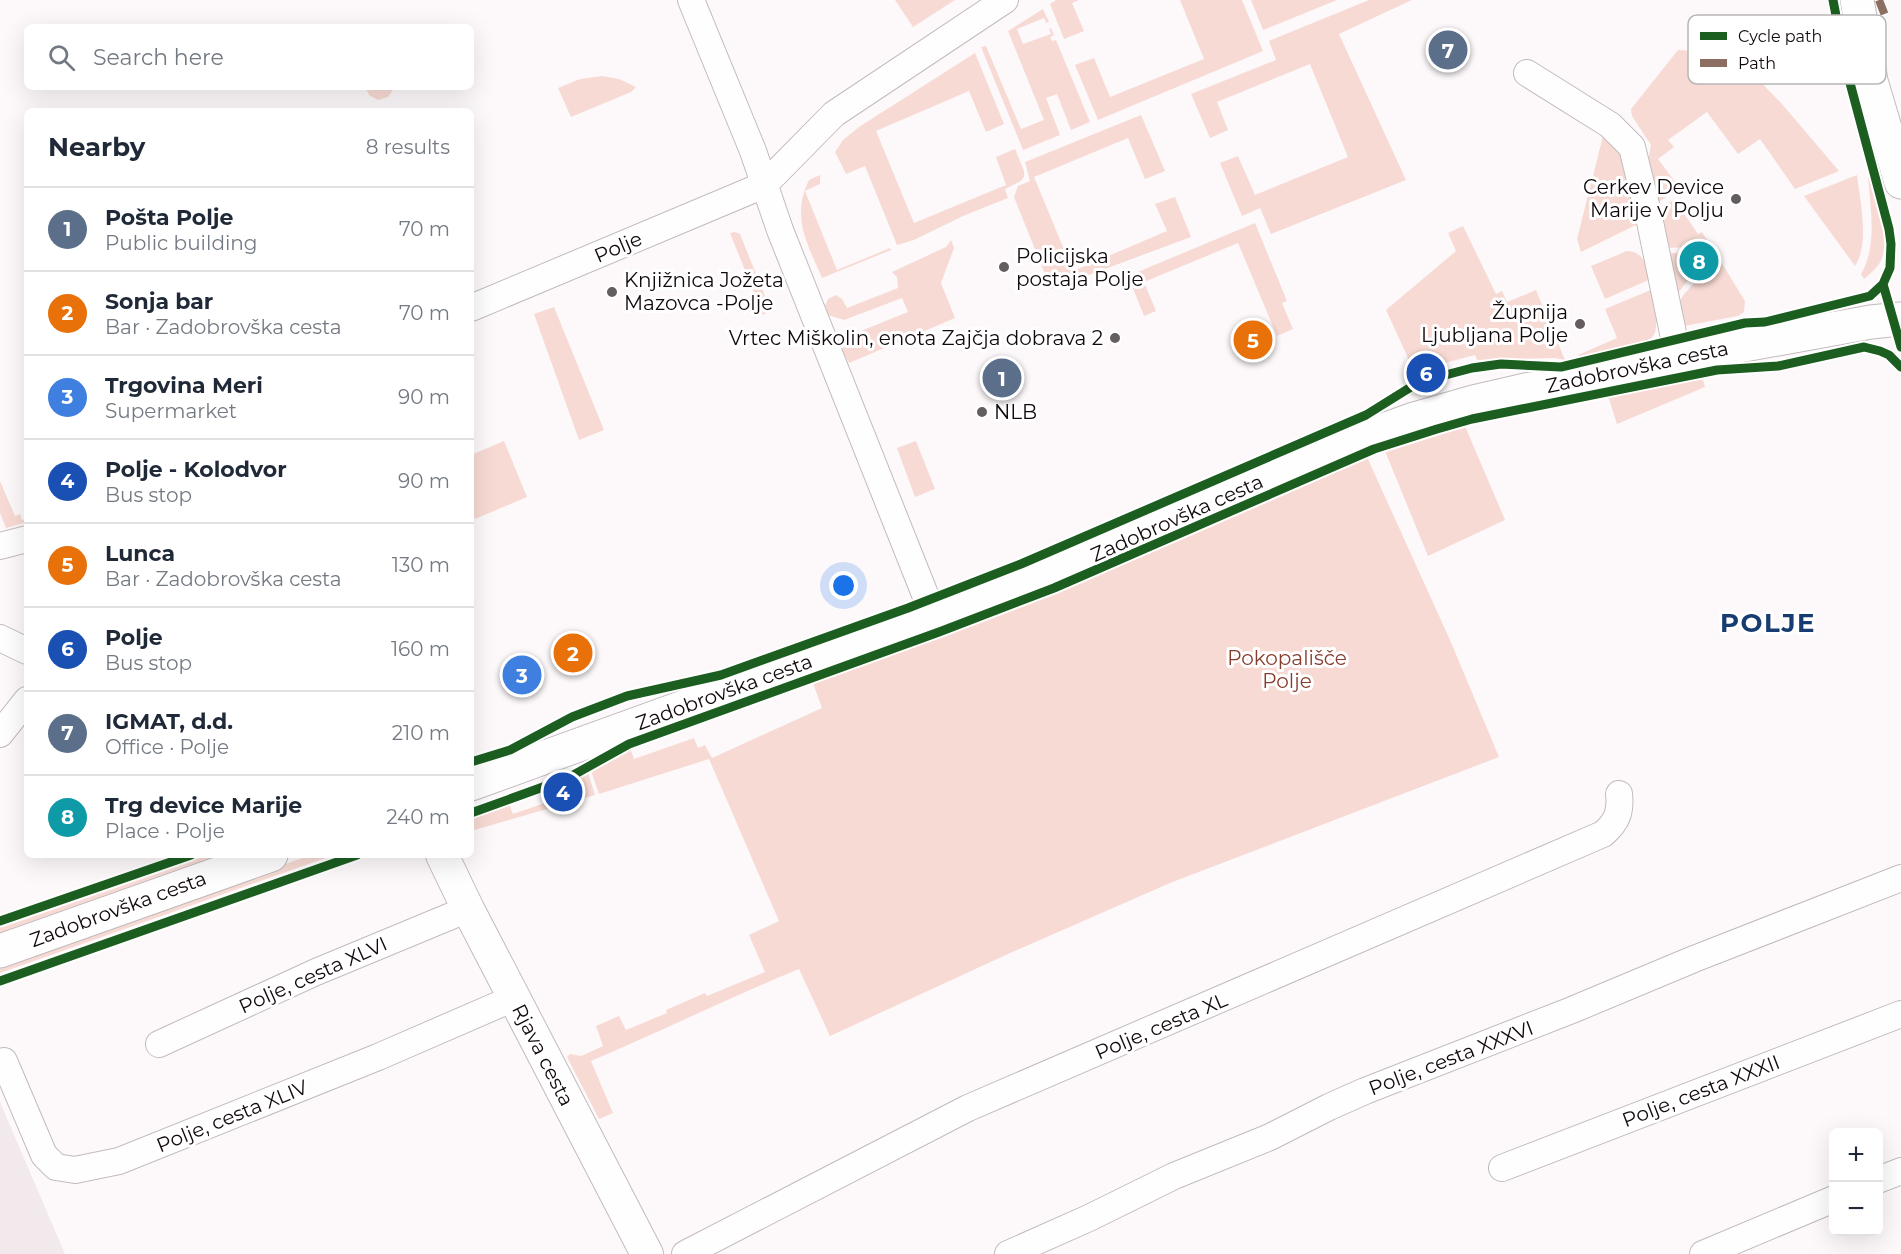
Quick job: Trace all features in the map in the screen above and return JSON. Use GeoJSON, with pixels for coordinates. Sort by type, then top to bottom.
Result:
{"type":"FeatureCollection","features":[{"type":"Feature","properties":{"kind":"main road"},"geometry":{"type":"LineString","coordinates":[[1857,0],[1863,15]]}},
{"type":"Feature","properties":{"kind":"main road"},"geometry":{"type":"LineString","coordinates":[[1857,0],[1860,15]]}},
{"type":"Feature","properties":{"kind":"main road"},"geometry":{"type":"LineString","coordinates":[[1886,69],[1901,104]]}},
{"type":"Feature","properties":{"kind":"main road"},"geometry":{"type":"LineString","coordinates":[[1872,84],[1901,182]]}},
{"type":"Feature","properties":{"kind":"main road","name":"Zadobrovška cesta"},"geometry":{"type":"LineString","coordinates":[[474,783],[934,617],[1052,572],[1368,435],[1473,402],[1525,390],[1592,378],[1678,357],[1870,322],[1901,319]]}},
{"type":"Feature","properties":{"kind":"main road","name":"Zadobrovška cesta"},"geometry":{"type":"LineString","coordinates":[[0,951],[263,858]]}},
{"type":"Feature","properties":{"kind":"street"},"geometry":{"type":"LineString","coordinates":[[691,0],[753,151],[818,328],[934,617]]}},
{"type":"Feature","properties":{"kind":"street","name":"Polje"},"geometry":{"type":"LineString","coordinates":[[474,307],[764,185],[834,114],[1005,0]]}},
{"type":"Feature","properties":{"kind":"street"},"geometry":{"type":"LineString","coordinates":[[1527,73],[1610,125],[1632,147],[1678,357]]}},
{"type":"Feature","properties":{"kind":"street"},"geometry":{"type":"LineString","coordinates":[[0,546],[24,540]]}},
{"type":"Feature","properties":{"kind":"street"},"geometry":{"type":"LineString","coordinates":[[0,638],[24,650]]}},
{"type":"Feature","properties":{"kind":"street"},"geometry":{"type":"LineString","coordinates":[[0,734],[24,704]]}},
{"type":"Feature","properties":{"kind":"street","name":"Polje, cesta XL"},"geometry":{"type":"LineString","coordinates":[[685,1254],[969,1108],[1603,834],[1617,819],[1620,807],[1619,794]]}},
{"type":"Feature","properties":{"kind":"street","name":"Rjava cesta"},"geometry":{"type":"LineString","coordinates":[[443,858],[647,1254]]}},
{"type":"Feature","properties":{"kind":"street","name":"Polje, cesta XXXVI"},"geometry":{"type":"LineString","coordinates":[[1008,1254],[1089,1218],[1174,1176],[1270,1137],[1365,1091],[1901,879]]}},
{"type":"Feature","properties":{"kind":"street","name":"Polje, cesta XLVI"},"geometry":{"type":"LineString","coordinates":[[159,1044],[316,972],[468,909]]}},
{"type":"Feature","properties":{"kind":"street","name":"Polje, cesta XLIV"},"geometry":{"type":"LineString","coordinates":[[4,1061],[44,1155],[56,1167],[75,1170],[120,1161],[358,1065],[514,998]]}},
{"type":"Feature","properties":{"kind":"street","name":"Polje, cesta XXXII"},"geometry":{"type":"LineString","coordinates":[[1502,1168],[1901,1014]]}},
{"type":"Feature","properties":{"kind":"street"},"geometry":{"type":"LineString","coordinates":[[1883,1178],[1901,1171]]}},
{"type":"Feature","properties":{"kind":"street"},"geometry":{"type":"LineString","coordinates":[[1704,1254],[1829,1201]]}},
{"type":"Feature","properties":{"kind":"shaded area"},"geometry":{"type":"Polygon","coordinates":[[[0,1102],[65,1254],[0,1254],[0,1102]]]}},
{"type":"Feature","properties":{"kind":"green space"},"geometry":{"type":"Polygon","coordinates":[[[895,0],[955,0],[913,27],[895,0]]]}},
{"type":"Feature","properties":{"kind":"green space"},"geometry":{"type":"Polygon","coordinates":[[[1056,0],[1079,0],[1072,3],[1084,31],[1064,39],[1050,4],[1056,0]]]}},
{"type":"Feature","properties":{"kind":"green space"},"geometry":{"type":"Polygon","coordinates":[[[1180,0],[1242,0],[1263,51],[1098,120],[1075,65],[1094,58],[1110,97],[1204,59],[1180,0]]]}},
{"type":"Feature","properties":{"kind":"green space"},"geometry":{"type":"Polygon","coordinates":[[[1251,0],[1337,0],[1263,30],[1251,0]]]}},
{"type":"Feature","properties":{"kind":"green space"},"geometry":{"type":"Polygon","coordinates":[[[1369,0],[1412,0],[1339,34],[1406,180],[1271,234],[1260,208],[1242,216],[1220,163],[1238,156],[1255,195],[1348,157],[1310,64],[1217,102],[1228,130],[1210,138],[1191,94],[1276,60],[1269,41],[1369,0]]]}},
{"type":"Feature","properties":{"kind":"green space"},"geometry":{"type":"Polygon","coordinates":[[[1043,9],[1049,22],[1046,23],[1044,18],[1017,29],[1023,44],[1051,34],[1049,29],[1051,28],[1054,35],[1050,37],[1052,41],[1056,40],[1090,122],[1071,130],[1057,94],[1046,98],[1060,135],[1023,150],[981,47],[986,46],[1021,129],[1044,120],[1008,31],[1043,9]]]}},
{"type":"Feature","properties":{"kind":"green space"},"geometry":{"type":"Polygon","coordinates":[[[1678,50],[1688,51],[1688,84],[1763,84],[1839,171],[1795,189],[1760,139],[1738,154],[1707,112],[1668,140],[1674,147],[1658,159],[1679,187],[1658,203],[1648,161],[1651,145],[1632,116],[1631,109],[1678,50]]]}},
{"type":"Feature","properties":{"kind":"green space"},"geometry":{"type":"Polygon","coordinates":[[[975,53],[1004,124],[986,132],[969,91],[876,131],[914,223],[1006,185],[996,157],[1015,149],[1024,171],[1024,177],[1005,189],[1008,198],[963,216],[914,240],[897,245],[865,166],[846,174],[835,152],[843,140],[859,127],[975,53]]]}},
{"type":"Feature","properties":{"kind":"green space"},"geometry":{"type":"Polygon","coordinates":[[[602,76],[619,79],[636,87],[631,92],[571,117],[558,88],[580,79],[602,76]]]}},
{"type":"Feature","properties":{"kind":"green space"},"geometry":{"type":"Polygon","coordinates":[[[366,90],[393,90],[388,97],[378,100],[369,95],[366,90]]]}},
{"type":"Feature","properties":{"kind":"green space"},"geometry":{"type":"Polygon","coordinates":[[[1141,115],[1165,171],[1145,179],[1128,138],[1034,177],[1073,271],[1167,231],[1155,204],[1175,197],[1191,237],[1051,289],[1014,197],[1018,186],[1030,181],[1025,162],[1141,115]]]}},
{"type":"Feature","properties":{"kind":"green space"},"geometry":{"type":"Polygon","coordinates":[[[1603,136],[1622,155],[1640,223],[1581,252],[1577,239],[1603,136]]]}},
{"type":"Feature","properties":{"kind":"green space"},"geometry":{"type":"Polygon","coordinates":[[[820,175],[820,184],[805,191],[837,270],[890,248],[891,250],[822,278],[803,230],[801,218],[801,206],[804,193],[809,180],[820,175]]]}},
{"type":"Feature","properties":{"kind":"green space"},"geometry":{"type":"Polygon","coordinates":[[[1857,175],[1863,234],[1860,257],[1855,266],[1804,196],[1857,175]]]}},
{"type":"Feature","properties":{"kind":"green space"},"geometry":{"type":"Polygon","coordinates":[[[1868,175],[1881,216],[1884,249],[1879,264],[1864,279],[1861,274],[1870,251],[1871,238],[1868,175]]]}},
{"type":"Feature","properties":{"kind":"green space"},"geometry":{"type":"Polygon","coordinates":[[[1674,199],[1698,234],[1702,232],[1714,250],[1710,253],[1686,247],[1667,248],[1658,212],[1674,199]]]}},
{"type":"Feature","properties":{"kind":"green space"},"geometry":{"type":"Polygon","coordinates":[[[1255,223],[1287,301],[1282,303],[1293,329],[1277,336],[1238,243],[1144,282],[1156,311],[1144,316],[1128,276],[1255,223]]]}},
{"type":"Feature","properties":{"kind":"green space"},"geometry":{"type":"Polygon","coordinates":[[[1463,226],[1496,294],[1502,291],[1507,302],[1536,290],[1565,360],[1555,358],[1477,360],[1475,355],[1414,371],[1386,310],[1456,251],[1448,233],[1463,226]]]}},
{"type":"Feature","properties":{"kind":"green space"},"geometry":{"type":"Polygon","coordinates":[[[730,233],[740,234],[771,311],[763,315],[730,233]]]}},
{"type":"Feature","properties":{"kind":"green space"},"geometry":{"type":"Polygon","coordinates":[[[951,240],[954,248],[941,283],[955,318],[849,363],[842,351],[846,337],[908,312],[902,298],[844,320],[828,315],[825,306],[828,299],[836,295],[842,299],[847,308],[898,288],[897,277],[892,272],[946,247],[951,240]]]}},
{"type":"Feature","properties":{"kind":"green space"},"geometry":{"type":"Polygon","coordinates":[[[1627,251],[1641,257],[1651,279],[1605,299],[1591,266],[1627,251]]]}},
{"type":"Feature","properties":{"kind":"green space"},"geometry":{"type":"Polygon","coordinates":[[[1667,253],[1684,253],[1704,259],[1676,296],[1667,253]]]}},
{"type":"Feature","properties":{"kind":"green space"},"geometry":{"type":"Polygon","coordinates":[[[1718,257],[1745,301],[1744,312],[1738,316],[1684,326],[1678,303],[1718,257]]]}},
{"type":"Feature","properties":{"kind":"green space"},"geometry":{"type":"Polygon","coordinates":[[[1653,289],[1661,322],[1656,323],[1652,337],[1630,348],[1581,357],[1578,355],[1617,338],[1605,309],[1653,289]]]}},
{"type":"Feature","properties":{"kind":"green space"},"geometry":{"type":"Polygon","coordinates":[[[554,307],[604,430],[579,440],[534,314],[554,307]]]}},
{"type":"Feature","properties":{"kind":"green space"},"geometry":{"type":"Polygon","coordinates":[[[1699,378],[1703,380],[1705,387],[1617,424],[1608,396],[1699,378]]]}},
{"type":"Feature","properties":{"kind":"green space"},"geometry":{"type":"Polygon","coordinates":[[[1465,426],[1505,520],[1428,556],[1385,451],[1465,426]]]}},
{"type":"Feature","properties":{"kind":"green space"},"geometry":{"type":"Polygon","coordinates":[[[504,441],[527,497],[475,519],[474,454],[504,441]]]}},
{"type":"Feature","properties":{"kind":"green space"},"geometry":{"type":"Polygon","coordinates":[[[916,441],[935,489],[915,497],[897,448],[916,441]]]}},
{"type":"Feature","properties":{"kind":"green space","name":"Pokopališče Polje"},"geometry":{"type":"Polygon","coordinates":[[[1367,457],[1450,640],[1499,757],[1170,883],[830,1036],[799,969],[591,1061],[613,1113],[599,1119],[567,1057],[570,1054],[581,1056],[603,1046],[596,1026],[619,1016],[626,1030],[667,1013],[666,1010],[705,993],[707,996],[765,972],[749,935],[779,921],[709,759],[599,794],[591,771],[630,748],[634,759],[694,738],[698,748],[705,745],[712,758],[822,708],[813,683],[1035,600],[1367,457]]]}},
{"type":"Feature","properties":{"kind":"green space"},"geometry":{"type":"Polygon","coordinates":[[[0,481],[15,516],[20,514],[24,523],[6,528],[0,513],[0,481]]]}},
{"type":"Feature","properties":{"kind":"green space"},"geometry":{"type":"Polygon","coordinates":[[[588,772],[595,795],[474,830],[474,816],[509,804],[513,814],[568,795],[565,784],[588,772]]]}},
{"type":"Feature","properties":{"kind":"green space"},"geometry":{"type":"Polygon","coordinates":[[[200,858],[221,858],[0,936],[0,927],[200,858]]]}},
{"type":"Feature","properties":{"kind":"green space"},"geometry":{"type":"Polygon","coordinates":[[[303,858],[326,858],[0,973],[0,965],[303,858]]]}},
{"type":"Feature","properties":{"kind":"marked path"},"geometry":{"type":"LineString","coordinates":[[1879,0],[1885,15]]}},
{"type":"Feature","properties":{"kind":"cycle path"},"geometry":{"type":"LineString","coordinates":[[1833,0],[1836,15]]}},
{"type":"Feature","properties":{"kind":"cycle path"},"geometry":{"type":"LineString","coordinates":[[1850,84],[1889,229],[1890,268],[1883,284],[1901,347]]}},
{"type":"Feature","properties":{"kind":"cycle path"},"geometry":{"type":"LineString","coordinates":[[474,761],[510,750],[572,717],[627,696],[721,675],[908,608],[1021,564],[1366,415],[1419,382],[1472,368],[1501,364],[1561,367],[1745,323],[1765,322],[1870,296],[1883,284]]}},
{"type":"Feature","properties":{"kind":"cycle path"},"geometry":{"type":"LineString","coordinates":[[474,812],[568,778],[629,744],[1054,588],[1374,449],[1437,429],[1472,419],[1717,370],[1778,366],[1864,347],[1889,355],[1901,367]]}},
{"type":"Feature","properties":{"kind":"cycle path"},"geometry":{"type":"LineString","coordinates":[[0,921],[182,858]]}},
{"type":"Feature","properties":{"kind":"cycle path"},"geometry":{"type":"LineString","coordinates":[[0,981],[348,858]]}},
{"type":"Feature","properties":{"kind":"place","name":"IGMAT, d.d."},"geometry":{"type":"Point","coordinates":[1448,50]}},
{"type":"Feature","properties":{"kind":"place","name":"Cerkev Device Marije v Polju"},"geometry":{"type":"Point","coordinates":[1736,199]}},
{"type":"Feature","properties":{"kind":"place","name":"Trg device Marije"},"geometry":{"type":"Point","coordinates":[1699,261]}},
{"type":"Feature","properties":{"kind":"place","name":"Policijska postaja Polje"},"geometry":{"type":"Point","coordinates":[1004,267]}},
{"type":"Feature","properties":{"kind":"place","name":"Knjižnica Jožeta Mazovca -Polje"},"geometry":{"type":"Point","coordinates":[612,292]}},
{"type":"Feature","properties":{"kind":"place","name":"Župnija Ljubljana Polje"},"geometry":{"type":"Point","coordinates":[1580,324]}},
{"type":"Feature","properties":{"kind":"place","name":"Vrtec Miškolin, enota Zajčja dobrava 2"},"geometry":{"type":"Point","coordinates":[1115,338]}},
{"type":"Feature","properties":{"kind":"place","name":"Lunca"},"geometry":{"type":"Point","coordinates":[1253,340]}},
{"type":"Feature","properties":{"kind":"place","name":"Polje"},"geometry":{"type":"Point","coordinates":[1426,373]}},
{"type":"Feature","properties":{"kind":"place","name":"Pošta Polje"},"geometry":{"type":"Point","coordinates":[1002,378]}},
{"type":"Feature","properties":{"kind":"place","name":"NLB"},"geometry":{"type":"Point","coordinates":[982,412]}},
{"type":"Feature","properties":{"kind":"place","name":"Sonja bar"},"geometry":{"type":"Point","coordinates":[573,653]}},
{"type":"Feature","properties":{"kind":"place","name":"Trgovina Meri"},"geometry":{"type":"Point","coordinates":[522,675]}},
{"type":"Feature","properties":{"kind":"place","name":"Polje - Kolodvor"},"geometry":{"type":"Point","coordinates":[563,792]}},
{"type":"Feature","properties":{"kind":"district","name":"POLJE"},"geometry":{"type":"Point","coordinates":[1768,623]}}]}
